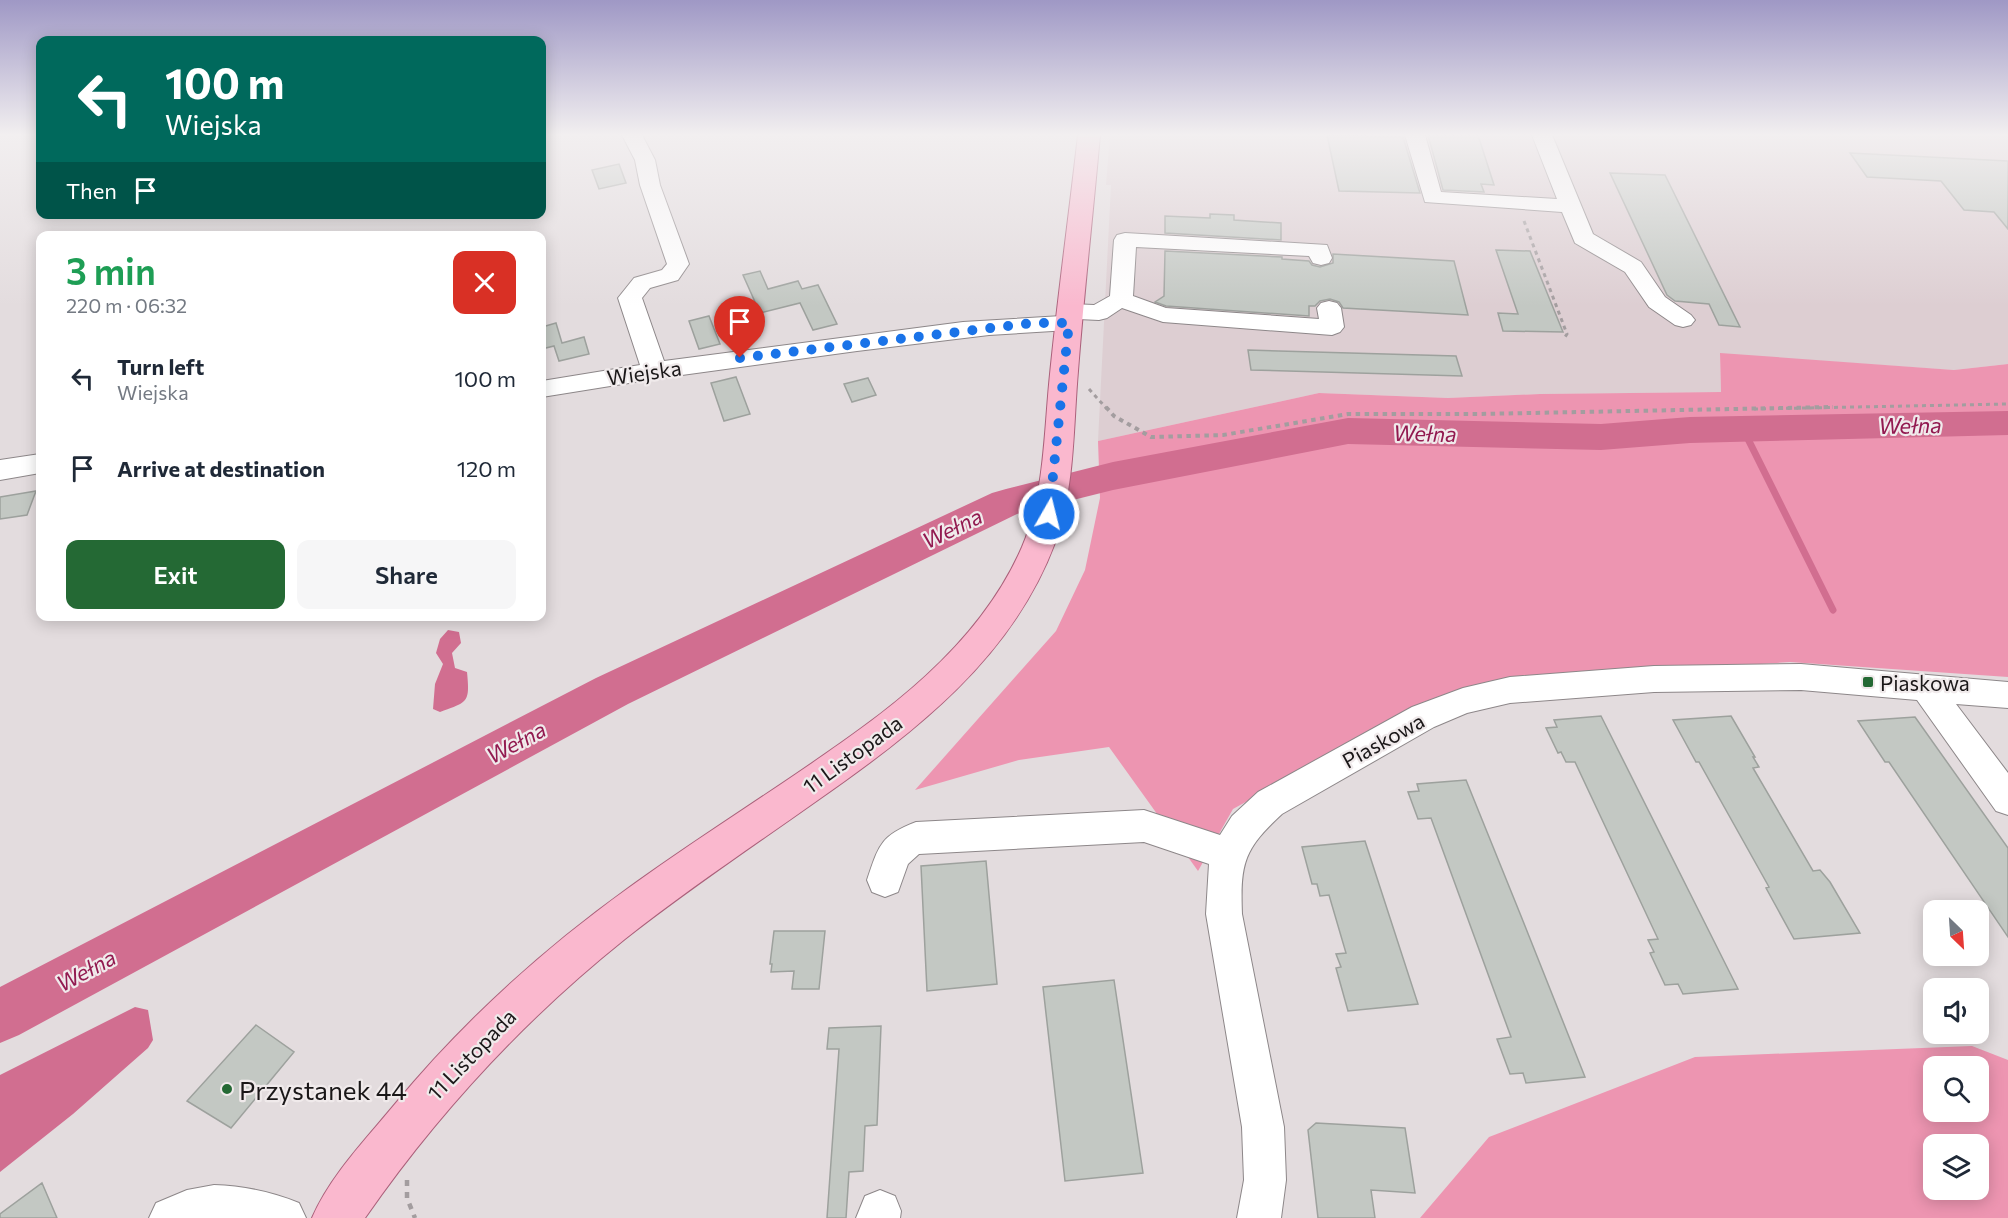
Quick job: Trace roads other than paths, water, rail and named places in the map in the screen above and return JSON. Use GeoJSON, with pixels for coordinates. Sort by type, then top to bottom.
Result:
{"type":"FeatureCollection","features":[{"type":"Feature","properties":{"kind":"main road","name":"11 Listopada"},"geometry":{"type":"LineString","coordinates":[[336,1218],[425,1102],[466,1057],[540,984],[647,898],[903,719],[983,642],[1007,609],[1024,580],[1049,514],[1083,192]]}},
{"type":"Feature","properties":{"kind":"street"},"geometry":{"type":"LineString","coordinates":[[652,192],[678,264],[670,275],[642,283],[630,298],[655,371]]}},
{"type":"Feature","properties":{"kind":"street"},"geometry":{"type":"LineString","coordinates":[[1430,192],[1432,198],[1570,206]]}},
{"type":"Feature","properties":{"kind":"street"},"geometry":{"type":"LineString","coordinates":[[1564,192],[1583,238],[1633,267],[1657,302],[1683,320]]}},
{"type":"Feature","properties":{"kind":"street"},"geometry":{"type":"LineString","coordinates":[[1113,310],[1125,240],[1319,250],[1321,258]]}},
{"type":"Feature","properties":{"kind":"street","name":"Wiejska"},"geometry":{"type":"LineString","coordinates":[[546,388],[761,355],[1010,325],[1113,310],[1332,327],[1329,308]]}},
{"type":"Feature","properties":{"kind":"street"},"geometry":{"type":"LineString","coordinates":[[0,470],[36,465]]}},
{"type":"Feature","properties":{"kind":"street","name":"Piaskowa"},"geometry":{"type":"LineString","coordinates":[[1258,1218],[1265,1180],[1263,1127],[1224,914],[1222,879],[1228,854],[1238,833],[1248,821],[1270,803],[1423,717],[1487,693],[1587,682],[1801,677],[2008,695]]}},
{"type":"Feature","properties":{"kind":"street"},"geometry":{"type":"LineString","coordinates":[[1925,687],[2008,800]]}},
{"type":"Feature","properties":{"kind":"street"},"geometry":{"type":"LineString","coordinates":[[885,880],[893,854],[900,844],[916,838],[1144,826],[1228,854]]}},
{"type":"Feature","properties":{"kind":"street"},"geometry":{"type":"LineString","coordinates":[[171,1218],[189,1210],[214,1205],[284,1218]]}},
{"type":"Feature","properties":{"kind":"waterway","name":"Wełna"},"geometry":{"type":"LineString","coordinates":[[0,1016],[612,691],[1006,503],[1113,476],[1348,431],[1601,437],[1690,430],[2008,423]]}},
{"type":"Feature","properties":{"kind":"waterway"},"geometry":{"type":"LineString","coordinates":[[1743,429],[1833,610]]}},
{"type":"Feature","properties":{"kind":"place","name":"Piaskowa"},"geometry":{"type":"Point","coordinates":[1868,682]}},
{"type":"Feature","properties":{"kind":"place","name":"Przystanek 44"},"geometry":{"type":"Point","coordinates":[227,1089]}}]}
